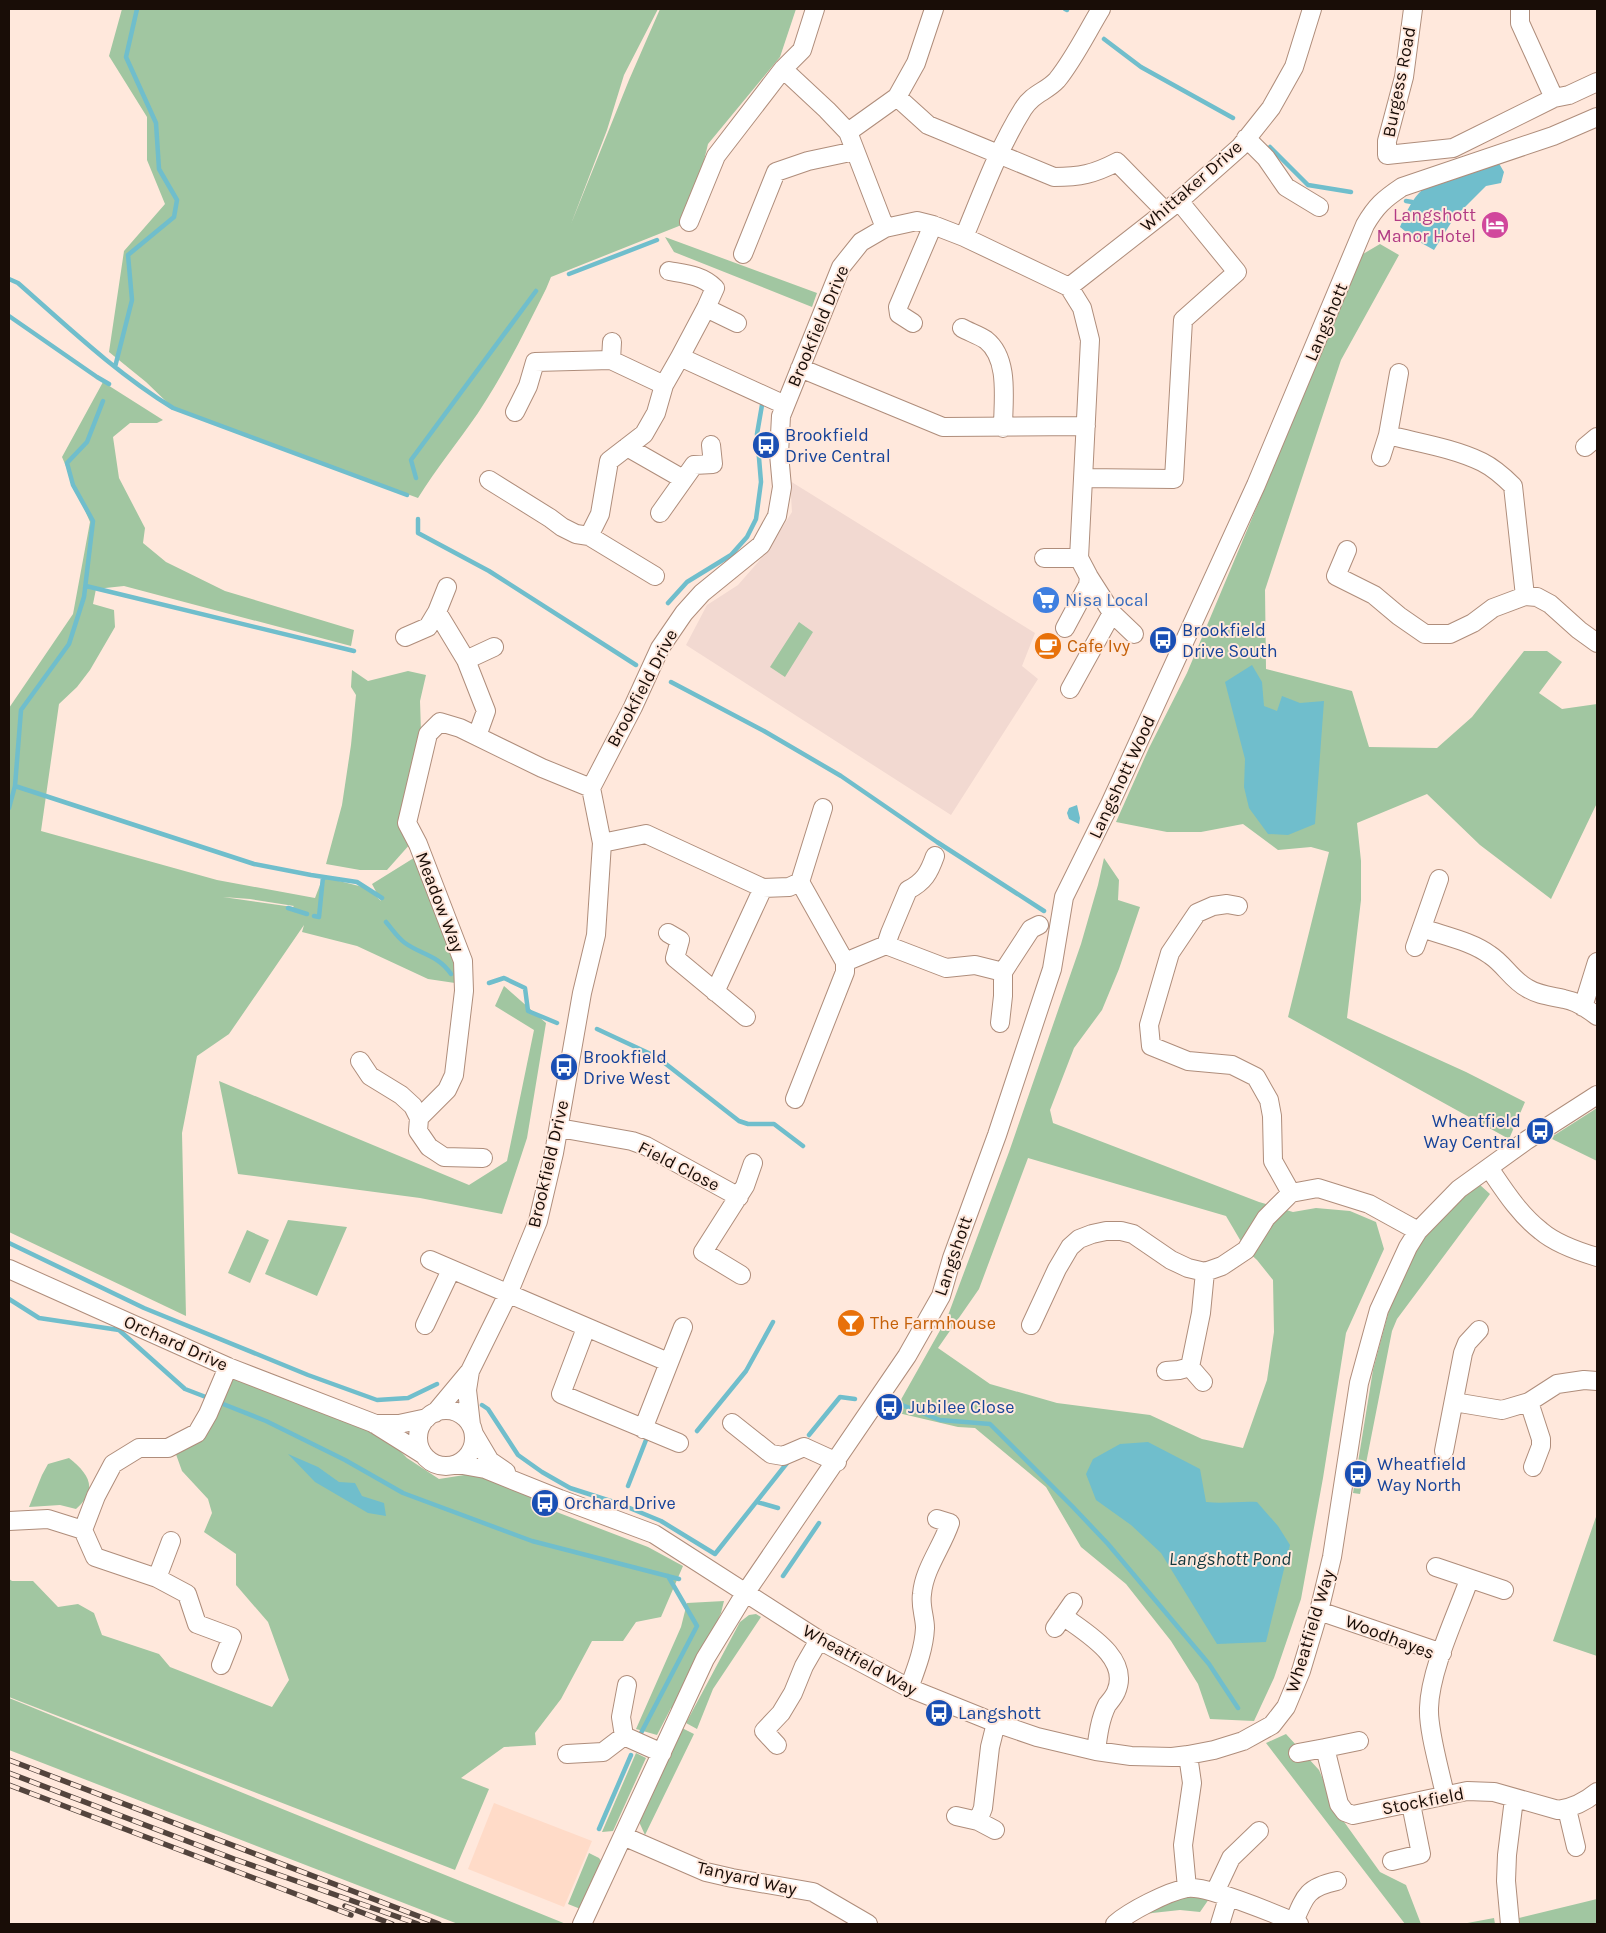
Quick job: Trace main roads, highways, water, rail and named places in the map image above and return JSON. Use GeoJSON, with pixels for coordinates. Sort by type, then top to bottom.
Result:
{"type":"FeatureCollection","features":[{"type":"Feature","properties":{"kind":"water"},"geometry":{"type":"Polygon","coordinates":[[[1497,160],[1504,172],[1501,183],[1486,186],[1454,218],[1434,250],[1416,240],[1400,227],[1413,201],[1425,188],[1444,178],[1497,160]]]}},
{"type":"Feature","properties":{"kind":"water"},"geometry":{"type":"Polygon","coordinates":[[[1252,665],[1262,682],[1264,706],[1277,711],[1282,696],[1300,703],[1324,701],[1315,824],[1288,835],[1268,834],[1249,808],[1244,787],[1245,759],[1225,682],[1252,665]]]}},
{"type":"Feature","properties":{"kind":"water"},"geometry":{"type":"Polygon","coordinates":[[[1077,805],[1080,818],[1079,824],[1069,819],[1067,813],[1069,808],[1077,805]]]}},
{"type":"Feature","properties":{"kind":"water","name":"Langshott Pond"},"geometry":{"type":"Polygon","coordinates":[[[1148,1442],[1200,1469],[1206,1502],[1257,1502],[1278,1526],[1290,1545],[1266,1642],[1217,1644],[1161,1553],[1131,1525],[1096,1500],[1086,1474],[1093,1459],[1120,1444],[1148,1442]]]}},
{"type":"Feature","properties":{"kind":"water"},"geometry":{"type":"Polygon","coordinates":[[[288,1454],[318,1467],[339,1482],[355,1483],[362,1496],[384,1503],[386,1516],[368,1513],[315,1482],[288,1454]]]}},
{"type":"Feature","properties":{"kind":"waterway"},"geometry":{"type":"LineString","coordinates":[[115,367],[132,300],[128,255],[174,217],[177,200],[159,169],[156,123],[126,57],[137,9]]}},
{"type":"Feature","properties":{"kind":"waterway"},"geometry":{"type":"LineString","coordinates":[[1104,39],[1141,67],[1233,118]]}},
{"type":"Feature","properties":{"kind":"waterway"},"geometry":{"type":"LineString","coordinates":[[1270,147],[1308,185],[1351,192]]}},
{"type":"Feature","properties":{"kind":"waterway"},"geometry":{"type":"LineString","coordinates":[[1406,201],[1412,202]]}},
{"type":"Feature","properties":{"kind":"waterway"},"geometry":{"type":"LineString","coordinates":[[569,274],[657,240]]}},
{"type":"Feature","properties":{"kind":"waterway"},"geometry":{"type":"LineString","coordinates":[[9,279],[18,283],[112,365],[173,408],[407,495]]}},
{"type":"Feature","properties":{"kind":"waterway"},"geometry":{"type":"LineString","coordinates":[[416,478],[411,460],[536,291]]}},
{"type":"Feature","properties":{"kind":"waterway"},"geometry":{"type":"LineString","coordinates":[[9,316],[109,384]]}},
{"type":"Feature","properties":{"kind":"waterway"},"geometry":{"type":"LineString","coordinates":[[9,808],[15,786],[21,710],[69,644],[84,597],[93,521],[73,485],[67,463],[87,442],[103,401]]}},
{"type":"Feature","properties":{"kind":"waterway"},"geometry":{"type":"LineString","coordinates":[[668,603],[687,582],[731,555],[747,537],[756,519],[761,482],[757,434],[762,405]]}},
{"type":"Feature","properties":{"kind":"waterway"},"geometry":{"type":"LineString","coordinates":[[418,519],[418,533],[489,571],[636,665]]}},
{"type":"Feature","properties":{"kind":"waterway"},"geometry":{"type":"LineString","coordinates":[[86,586],[354,651]]}},
{"type":"Feature","properties":{"kind":"waterway"},"geometry":{"type":"LineString","coordinates":[[671,682],[764,731],[841,776],[937,842],[1044,911]]}},
{"type":"Feature","properties":{"kind":"waterway"},"geometry":{"type":"LineString","coordinates":[[15,786],[254,864],[357,882],[382,898]]}},
{"type":"Feature","properties":{"kind":"waterway"},"geometry":{"type":"LineString","coordinates":[[314,916],[319,917],[323,877]]}},
{"type":"Feature","properties":{"kind":"waterway"},"geometry":{"type":"LineString","coordinates":[[288,908],[307,914]]}},
{"type":"Feature","properties":{"kind":"waterway"},"geometry":{"type":"LineString","coordinates":[[386,922],[402,941],[441,963],[451,974]]}},
{"type":"Feature","properties":{"kind":"waterway"},"geometry":{"type":"LineString","coordinates":[[489,983],[504,978],[525,988],[528,1011],[557,1023]]}},
{"type":"Feature","properties":{"kind":"waterway"},"geometry":{"type":"LineString","coordinates":[[597,1029],[657,1057],[739,1121],[748,1124],[774,1124],[803,1146]]}},
{"type":"Feature","properties":{"kind":"waterway"},"geometry":{"type":"LineString","coordinates":[[9,1243],[144,1308],[308,1375],[377,1400],[408,1398],[437,1384]]}},
{"type":"Feature","properties":{"kind":"waterway"},"geometry":{"type":"LineString","coordinates":[[9,1299],[39,1318],[119,1330],[185,1389],[211,1399]]}},
{"type":"Feature","properties":{"kind":"waterway"},"geometry":{"type":"LineString","coordinates":[[697,1431],[746,1371],[773,1322]]}},
{"type":"Feature","properties":{"kind":"waterway"},"geometry":{"type":"LineString","coordinates":[[809,1435],[840,1397],[855,1399]]}},
{"type":"Feature","properties":{"kind":"waterway"},"geometry":{"type":"LineString","coordinates":[[218,1402],[266,1421],[345,1460],[403,1493],[532,1541],[679,1579]]}},
{"type":"Feature","properties":{"kind":"waterway"},"geometry":{"type":"LineString","coordinates":[[482,1405],[488,1409],[518,1455],[542,1472],[570,1488],[620,1504],[661,1521],[715,1554],[787,1463]]}},
{"type":"Feature","properties":{"kind":"waterway"},"geometry":{"type":"LineString","coordinates":[[902,1405],[940,1420],[990,1424],[1108,1544],[1209,1664],[1238,1708]]}},
{"type":"Feature","properties":{"kind":"waterway"},"geometry":{"type":"LineString","coordinates":[[628,1486],[646,1440]]}},
{"type":"Feature","properties":{"kind":"waterway"},"geometry":{"type":"LineString","coordinates":[[757,1502],[778,1508]]}},
{"type":"Feature","properties":{"kind":"waterway"},"geometry":{"type":"LineString","coordinates":[[783,1576],[819,1523]]}},
{"type":"Feature","properties":{"kind":"waterway"},"geometry":{"type":"LineString","coordinates":[[641,1733],[697,1626],[668,1576]]}},
{"type":"Feature","properties":{"kind":"waterway"},"geometry":{"type":"LineString","coordinates":[[599,1829],[631,1755]]}},
{"type":"Feature","properties":{"kind":"railway"},"geometry":{"type":"LineString","coordinates":[[9,1760],[439,1924]]}},
{"type":"Feature","properties":{"kind":"railway"},"geometry":{"type":"LineString","coordinates":[[9,1773],[234,1859],[418,1924]]}},
{"type":"Feature","properties":{"kind":"railway"},"geometry":{"type":"LineString","coordinates":[[9,1785],[351,1915]]}},
{"type":"Feature","properties":{"kind":"railway"},"geometry":{"type":"LineString","coordinates":[[345,1906],[392,1924]]}},
{"type":"Feature","properties":{"kind":"place","name":"Langshott Manor Hotel"},"geometry":{"type":"Point","coordinates":[1495,225]}},
{"type":"Feature","properties":{"kind":"place","name":"Brookfield Drive Central"},"geometry":{"type":"Point","coordinates":[766,445]}},
{"type":"Feature","properties":{"kind":"place","name":"Nisa Local"},"geometry":{"type":"Point","coordinates":[1046,600]}},
{"type":"Feature","properties":{"kind":"place","name":"Brookfield Drive South"},"geometry":{"type":"Point","coordinates":[1163,640]}},
{"type":"Feature","properties":{"kind":"place","name":"Cafe Ivy"},"geometry":{"type":"Point","coordinates":[1048,646]}},
{"type":"Feature","properties":{"kind":"place","name":"Brookfield Drive West"},"geometry":{"type":"Point","coordinates":[564,1067]}},
{"type":"Feature","properties":{"kind":"place","name":"Wheatfield Way Central"},"geometry":{"type":"Point","coordinates":[1540,1131]}},
{"type":"Feature","properties":{"kind":"place","name":"The Farmhouse"},"geometry":{"type":"Point","coordinates":[851,1323]}},
{"type":"Feature","properties":{"kind":"place","name":"Jubilee Close"},"geometry":{"type":"Point","coordinates":[889,1407]}},
{"type":"Feature","properties":{"kind":"place","name":"Wheatfield Way North"},"geometry":{"type":"Point","coordinates":[1358,1474]}},
{"type":"Feature","properties":{"kind":"place","name":"Orchard Drive"},"geometry":{"type":"Point","coordinates":[545,1503]}},
{"type":"Feature","properties":{"kind":"place","name":"Langshott"},"geometry":{"type":"Point","coordinates":[939,1713]}}]}
